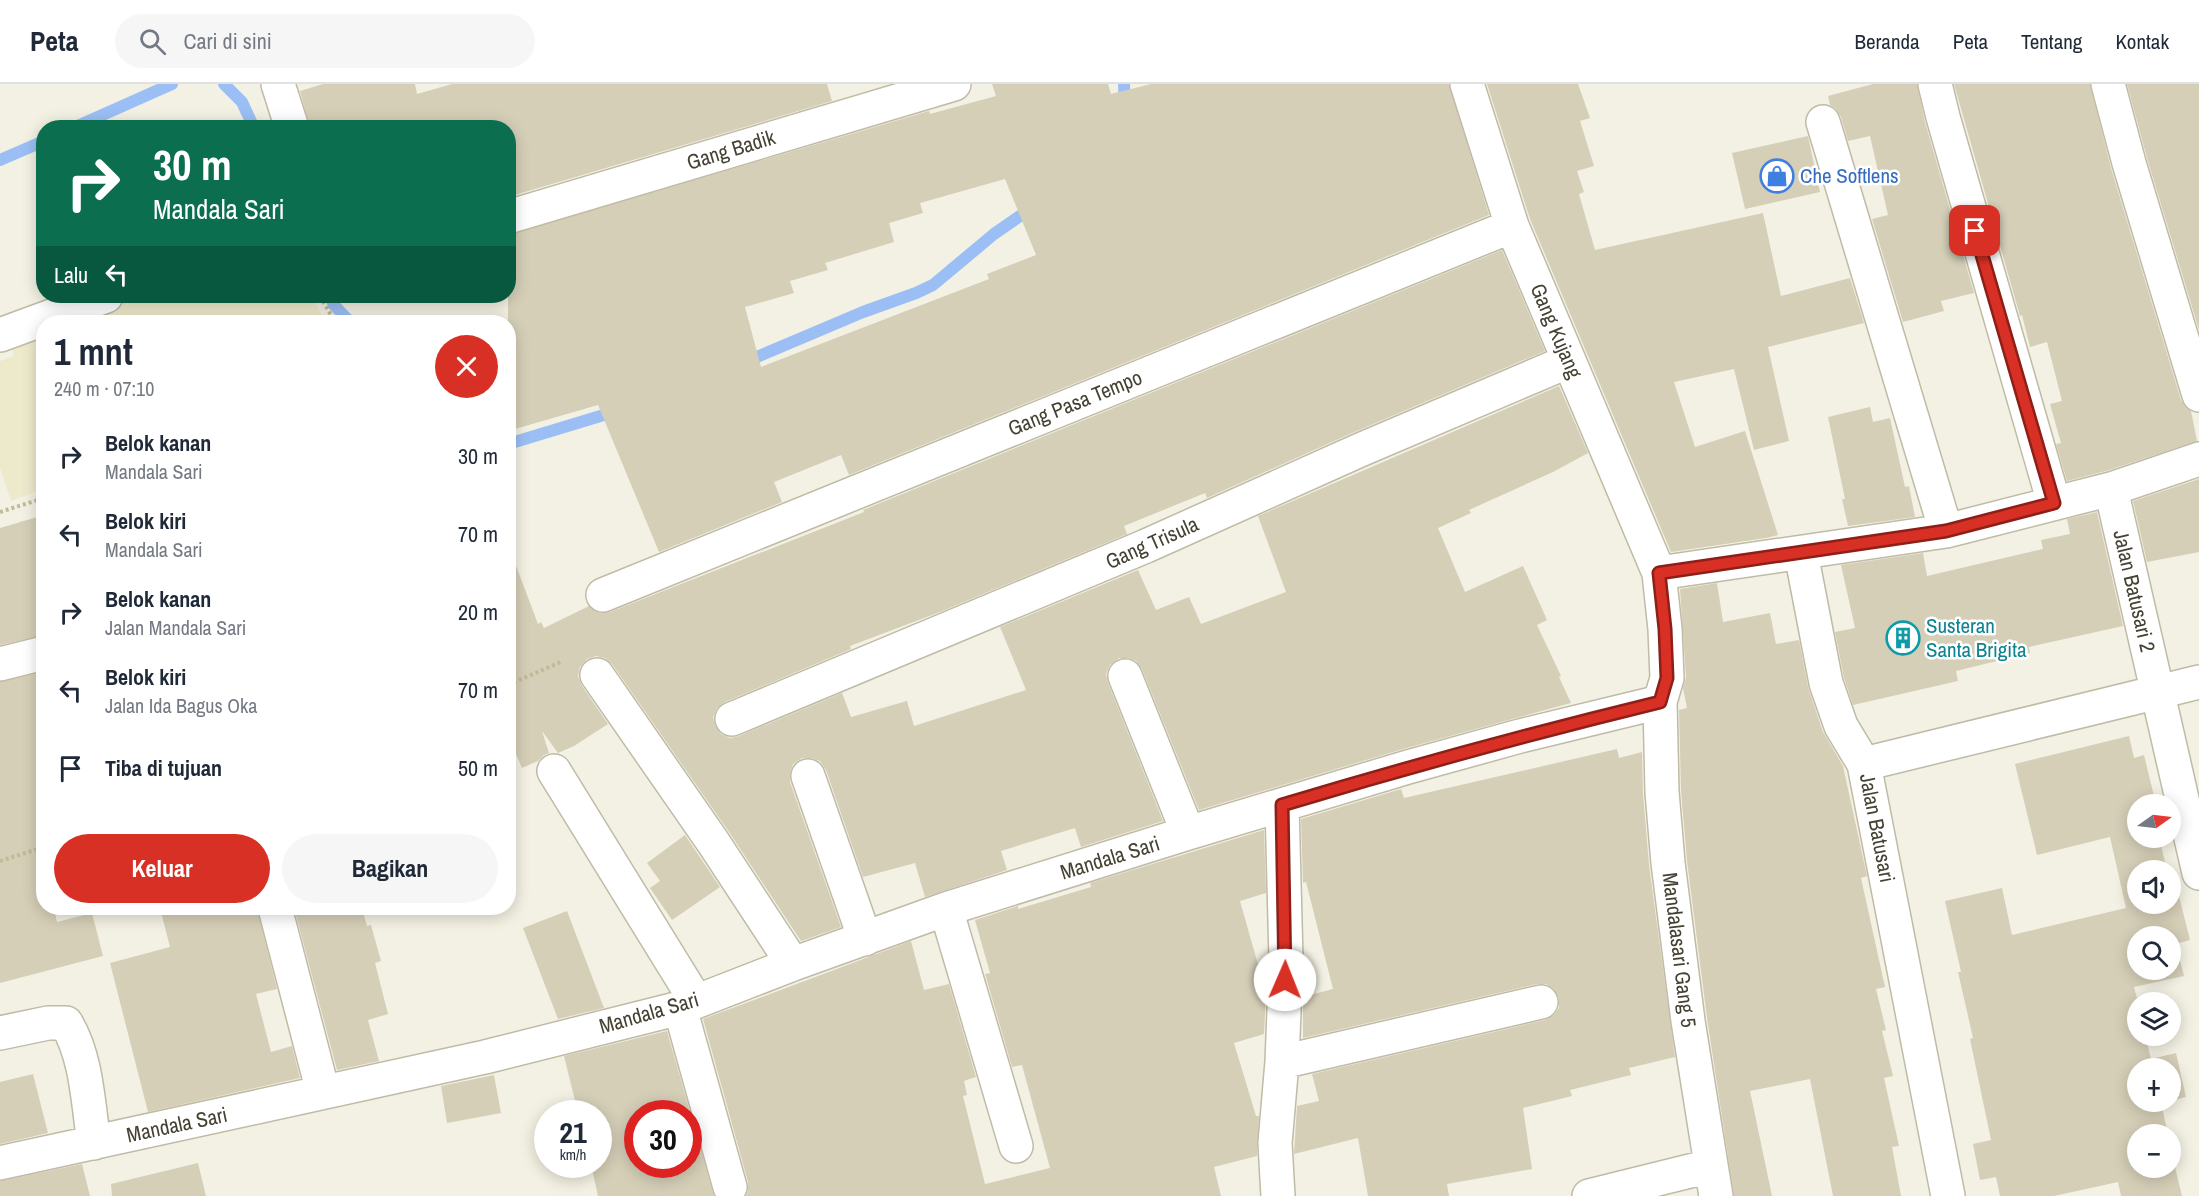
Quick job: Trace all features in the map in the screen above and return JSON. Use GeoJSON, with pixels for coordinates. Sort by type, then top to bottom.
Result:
{"type":"FeatureCollection","features":[{"type":"Feature","properties":{"kind":"street"},"geometry":{"type":"LineString","coordinates":[[278,84],[289,120]]}},
{"type":"Feature","properties":{"kind":"street","name":"Gang Badik"},"geometry":{"type":"LineString","coordinates":[[516,215],[954,84]]}},
{"type":"Feature","properties":{"kind":"street","name":"Gang Kujang"},"geometry":{"type":"LineString","coordinates":[[1467,84],[1512,226],[1659,573]]}},
{"type":"Feature","properties":{"kind":"street"},"geometry":{"type":"LineString","coordinates":[[1935,84],[1942,117],[2054,503]]}},
{"type":"Feature","properties":{"kind":"street"},"geometry":{"type":"LineString","coordinates":[[2108,84],[2129,163],[2199,395]]}},
{"type":"Feature","properties":{"kind":"street"},"geometry":{"type":"LineString","coordinates":[[1823,122],[1946,531]]}},
{"type":"Feature","properties":{"kind":"street","name":"Gang Pasa Tempo"},"geometry":{"type":"LineString","coordinates":[[603,595],[1512,226]]}},
{"type":"Feature","properties":{"kind":"street"},"geometry":{"type":"LineString","coordinates":[[54,315],[87,303]]}},
{"type":"Feature","properties":{"kind":"street"},"geometry":{"type":"LineString","coordinates":[[0,335],[36,322]]}},
{"type":"Feature","properties":{"kind":"street","name":"Gang Trisula"},"geometry":{"type":"LineString","coordinates":[[732,719],[1146,546],[1360,450],[1569,361]]}},
{"type":"Feature","properties":{"kind":"street"},"geometry":{"type":"LineString","coordinates":[[1660,702],[1667,678],[1659,573],[1946,531],[2111,489],[2199,459]]}},
{"type":"Feature","properties":{"kind":"street","name":"Jalan Batusari 2"},"geometry":{"type":"LineString","coordinates":[[2111,489],[2199,873]]}},
{"type":"Feature","properties":{"kind":"street"},"geometry":{"type":"LineString","coordinates":[[1801,553],[1826,683],[1841,726],[1864,764]]}},
{"type":"Feature","properties":{"kind":"street"},"geometry":{"type":"LineString","coordinates":[[0,664],[36,655]]}},
{"type":"Feature","properties":{"kind":"street"},"geometry":{"type":"LineString","coordinates":[[597,675],[713,842],[793,964]]}},
{"type":"Feature","properties":{"kind":"street"},"geometry":{"type":"LineString","coordinates":[[1125,676],[1188,833]]}},
{"type":"Feature","properties":{"kind":"street","name":"Jalan Batusari"},"geometry":{"type":"LineString","coordinates":[[1947,1196],[1864,764],[2199,682]]}},
{"type":"Feature","properties":{"kind":"street","name":"Mandala Sari"},"geometry":{"type":"LineString","coordinates":[[0,1163],[485,1058],[688,1004],[946,909],[1188,833],[1408,766],[1660,702]]}},
{"type":"Feature","properties":{"kind":"street","name":"Mandalasari Gang 5"},"geometry":{"type":"LineString","coordinates":[[1660,702],[1662,792],[1668,863],[1688,1021],[1713,1181]]}},
{"type":"Feature","properties":{"kind":"street"},"geometry":{"type":"LineString","coordinates":[[554,771],[688,1004],[730,1187]]}},
{"type":"Feature","properties":{"kind":"street"},"geometry":{"type":"LineString","coordinates":[[808,776],[865,939]]}},
{"type":"Feature","properties":{"kind":"street"},"geometry":{"type":"LineString","coordinates":[[1278,1196],[1275,1143],[1282,1062],[1286,960],[1282,805]]}},
{"type":"Feature","properties":{"kind":"street"},"geometry":{"type":"LineString","coordinates":[[946,909],[1016,1146]]}},
{"type":"Feature","properties":{"kind":"street"},"geometry":{"type":"LineString","coordinates":[[277,915],[323,1092]]}},
{"type":"Feature","properties":{"kind":"street"},"geometry":{"type":"LineString","coordinates":[[1282,1062],[1541,1002]]}},
{"type":"Feature","properties":{"kind":"street"},"geometry":{"type":"LineString","coordinates":[[0,1033],[48,1023],[66,1023],[77,1049],[83,1072],[94,1143]]}},
{"type":"Feature","properties":{"kind":"street"},"geometry":{"type":"LineString","coordinates":[[1589,1196],[1713,1181]]}},
{"type":"Feature","properties":{"kind":"path"},"geometry":{"type":"LineString","coordinates":[[0,512],[36,501]]}},
{"type":"Feature","properties":{"kind":"path"},"geometry":{"type":"LineString","coordinates":[[516,681],[567,659],[582,663],[597,675]]}},
{"type":"Feature","properties":{"kind":"path"},"geometry":{"type":"LineString","coordinates":[[0,861],[36,850]]}},
{"type":"Feature","properties":{"kind":"shaded area"},"geometry":{"type":"Polygon","coordinates":[[[72,303],[316,303],[322,315],[36,315],[36,492],[11,501],[0,468],[0,361],[14,356],[6,322],[72,303]]]}},
{"type":"Feature","properties":{"kind":"building"},"geometry":{"type":"Polygon","coordinates":[[[323,84],[415,84],[417,94],[452,84],[827,84],[832,101],[516,195],[516,120],[308,120],[300,91],[323,84]]]}},
{"type":"Feature","properties":{"kind":"building"},"geometry":{"type":"Polygon","coordinates":[[[992,84],[1108,84],[1111,94],[1151,84],[1449,84],[1489,215],[849,475],[841,455],[774,482],[782,502],[659,552],[598,405],[516,429],[516,315],[508,315],[508,303],[516,303],[516,233],[929,111],[930,114],[996,96],[992,84]],[[1005,179],[920,203],[923,213],[889,223],[894,242],[825,263],[828,270],[790,281],[794,293],[745,307],[761,367],[989,279],[987,274],[1036,255],[1005,179]]]}},
{"type":"Feature","properties":{"kind":"building"},"geometry":{"type":"Polygon","coordinates":[[[1487,84],[1578,84],[1590,118],[1580,121],[1594,166],[1577,171],[1584,192],[1579,194],[1595,250],[1763,213],[1781,296],[1850,278],[1864,323],[1768,347],[1789,441],[1754,450],[1734,369],[1674,382],[1695,447],[1745,431],[1778,535],[1671,552],[1530,219],[1487,84]]]}},
{"type":"Feature","properties":{"kind":"building"},"geometry":{"type":"Polygon","coordinates":[[[1873,84],[1917,84],[1925,122],[1974,293],[1941,301],[1944,311],[1903,322],[1872,219],[1888,215],[1870,136],[1848,141],[1841,117],[1830,105],[1828,96],[1873,84]]]}},
{"type":"Feature","properties":{"kind":"building"},"geometry":{"type":"Polygon","coordinates":[[[1954,84],[2090,84],[2111,168],[2181,400],[2191,411],[2197,441],[2106,471],[2067,481],[2056,444],[2061,443],[2050,404],[2062,401],[2047,342],[2030,347],[1954,84]]]}},
{"type":"Feature","properties":{"kind":"building"},"geometry":{"type":"Polygon","coordinates":[[[2127,84],[2199,84],[2199,330],[2147,158],[2127,84]]]}},
{"type":"Feature","properties":{"kind":"building","name":"Che Softlens"},"geometry":{"type":"Polygon","coordinates":[[[1808,136],[1820,192],[1745,209],[1732,153],[1808,136]]]}},
{"type":"Feature","properties":{"kind":"building"},"geometry":{"type":"Polygon","coordinates":[[[1502,250],[1545,351],[1207,498],[1205,493],[1124,526],[1127,534],[940,612],[850,646],[851,649],[725,702],[717,708],[713,717],[715,726],[721,734],[730,738],[842,693],[851,717],[907,701],[914,726],[1026,690],[1000,627],[1138,570],[1156,610],[1189,597],[1201,624],[1286,592],[1258,516],[1559,386],[1588,453],[1553,472],[1469,510],[1471,513],[1438,528],[1465,592],[1523,566],[1547,620],[1537,625],[1571,703],[1403,749],[1199,810],[1142,669],[1136,661],[1119,658],[1110,665],[1106,674],[1108,683],[1163,821],[1081,847],[1075,828],[1001,851],[1007,870],[925,897],[915,863],[863,877],[826,770],[820,761],[802,758],[793,764],[790,782],[841,927],[801,941],[729,832],[612,664],[605,658],[596,656],[587,659],[580,667],[578,676],[582,686],[608,724],[574,746],[558,753],[542,731],[549,753],[522,768],[516,754],[516,566],[538,624],[541,622],[544,628],[589,606],[600,613],[610,612],[864,512],[863,510],[1502,250]]]}},
{"type":"Feature","properties":{"kind":"building"},"geometry":{"type":"Polygon","coordinates":[[[1870,407],[1873,422],[1890,418],[1905,487],[1909,486],[1915,517],[1848,526],[1842,499],[1845,499],[1828,417],[1870,407]]]}},
{"type":"Feature","properties":{"kind":"building"},"geometry":{"type":"Polygon","coordinates":[[[2199,479],[2199,552],[2147,562],[2133,501],[2199,479]]]}},
{"type":"Feature","properties":{"kind":"building"},"geometry":{"type":"Polygon","coordinates":[[[2097,512],[2123,626],[2029,647],[2030,653],[1956,671],[1958,681],[1853,705],[1844,678],[1835,632],[1855,628],[1841,565],[1923,553],[1927,576],[2043,549],[2041,540],[2070,534],[2067,519],[2097,512]]]}},
{"type":"Feature","properties":{"kind":"building"},"geometry":{"type":"Polygon","coordinates":[[[36,517],[36,637],[0,645],[0,528],[36,517]]]}},
{"type":"Feature","properties":{"kind":"building"},"geometry":{"type":"Polygon","coordinates":[[[1717,583],[1723,622],[1770,613],[1776,644],[1799,640],[1808,687],[1823,732],[1843,766],[1867,876],[1861,878],[1885,987],[1876,989],[1886,1030],[1882,1031],[1893,1076],[1884,1078],[1899,1146],[1892,1147],[1901,1196],[1833,1196],[1810,1079],[1750,1091],[1772,1196],[1734,1196],[1707,1018],[1687,861],[1681,791],[1679,710],[1687,708],[1683,688],[1686,677],[1680,589],[1717,583]]]}},
{"type":"Feature","properties":{"kind":"building"},"geometry":{"type":"Polygon","coordinates":[[[36,674],[36,915],[56,915],[57,922],[93,915],[103,956],[0,983],[0,682],[36,674]]]}},
{"type":"Feature","properties":{"kind":"building"},"geometry":{"type":"Polygon","coordinates":[[[2129,736],[2134,758],[2144,755],[2154,794],[2127,794],[2127,848],[2162,848],[2165,860],[2127,860],[2127,914],[2181,914],[2181,904],[2190,940],[2181,943],[2181,926],[2127,926],[2127,980],[2166,980],[2134,987],[2135,992],[2127,992],[2127,1046],[2148,1046],[2151,1058],[2127,1058],[2127,1112],[2163,1112],[2166,1124],[2127,1124],[2127,1178],[2178,1178],[2182,1196],[2121,1196],[2118,1182],[2054,1196],[2000,1196],[1996,1177],[1980,1180],[1973,1144],[1991,1140],[1970,1039],[1973,1038],[1958,972],[1961,972],[1945,901],[2002,888],[2012,935],[2126,908],[2110,837],[2037,855],[2015,764],[2129,736]]]}},
{"type":"Feature","properties":{"kind":"building"},"geometry":{"type":"Polygon","coordinates":[[[1617,749],[1619,758],[1642,752],[1649,865],[1675,1057],[1629,1068],[1631,1075],[1570,1090],[1572,1096],[1523,1108],[1532,1169],[1447,1184],[1449,1196],[1368,1196],[1358,1138],[1294,1154],[1297,1106],[1319,1101],[1312,1074],[1545,1020],[1554,1015],[1559,1008],[1559,998],[1554,989],[1546,984],[1537,984],[1303,1038],[1303,997],[1333,989],[1306,882],[1303,883],[1301,819],[1401,789],[1404,798],[1617,749]]]}},
{"type":"Feature","properties":{"kind":"building"},"geometry":{"type":"Polygon","coordinates":[[[1264,830],[1266,893],[1240,901],[1266,993],[1264,1034],[1234,1043],[1256,1116],[1259,1116],[1257,1156],[1214,1167],[1221,1196],[746,1196],[748,1182],[703,1019],[911,941],[924,990],[949,984],[976,1077],[964,1081],[967,1095],[963,1096],[985,1184],[1050,1168],[1022,1065],[1012,1067],[985,974],[990,973],[975,920],[1091,887],[1090,883],[1264,830]]]}},
{"type":"Feature","properties":{"kind":"building"},"geometry":{"type":"Polygon","coordinates":[[[685,835],[720,887],[672,920],[650,888],[660,881],[647,863],[685,835]]]}},
{"type":"Feature","properties":{"kind":"building"},"geometry":{"type":"Polygon","coordinates":[[[567,911],[604,1008],[558,1019],[523,928],[567,911]]]}},
{"type":"Feature","properties":{"kind":"building"},"geometry":{"type":"Polygon","coordinates":[[[162,915],[259,915],[277,989],[256,994],[271,1052],[292,1046],[300,1078],[148,1112],[110,963],[170,947],[162,915]]]}},
{"type":"Feature","properties":{"kind":"building"},"geometry":{"type":"Polygon","coordinates":[[[296,915],[364,915],[367,926],[371,925],[381,961],[375,963],[388,1014],[368,1020],[379,1061],[337,1070],[296,915]]]}},
{"type":"Feature","properties":{"kind":"building"},"geometry":{"type":"Polygon","coordinates":[[[667,1031],[687,1100],[624,1100],[624,1178],[702,1178],[702,1154],[714,1196],[598,1196],[594,1178],[612,1178],[612,1100],[575,1100],[564,1056],[667,1031]]]}},
{"type":"Feature","properties":{"kind":"building"},"geometry":{"type":"Polygon","coordinates":[[[2176,1053],[2177,1058],[2155,1058],[2176,1053]]]}},
{"type":"Feature","properties":{"kind":"building"},"geometry":{"type":"Polygon","coordinates":[[[33,1074],[48,1133],[0,1144],[0,1082],[33,1074]]]}},
{"type":"Feature","properties":{"kind":"building"},"geometry":{"type":"Polygon","coordinates":[[[494,1075],[501,1113],[447,1123],[441,1086],[494,1075]]]}},
{"type":"Feature","properties":{"kind":"building"},"geometry":{"type":"Polygon","coordinates":[[[2181,1075],[2186,1097],[2181,1098],[2181,1075]]]}},
{"type":"Feature","properties":{"kind":"building"},"geometry":{"type":"Polygon","coordinates":[[[198,1163],[206,1196],[112,1196],[111,1184],[198,1163]]]}},
{"type":"Feature","properties":{"kind":"building"},"geometry":{"type":"Polygon","coordinates":[[[82,1164],[90,1196],[0,1196],[0,1181],[82,1164]]]}},
{"type":"Feature","properties":{"kind":"waterway"},"geometry":{"type":"LineString","coordinates":[[91,120],[172,84]]}},
{"type":"Feature","properties":{"kind":"waterway"},"geometry":{"type":"LineString","coordinates":[[224,84],[242,102],[250,120]]}},
{"type":"Feature","properties":{"kind":"waterway"},"geometry":{"type":"LineString","coordinates":[[1124,84],[1125,107]]}},
{"type":"Feature","properties":{"kind":"waterway"},"geometry":{"type":"LineString","coordinates":[[0,160],[36,144]]}},
{"type":"Feature","properties":{"kind":"waterway"},"geometry":{"type":"LineString","coordinates":[[745,362],[933,285],[994,234],[1033,207]]}},
{"type":"Feature","properties":{"kind":"waterway"},"geometry":{"type":"LineString","coordinates":[[333,303],[343,315]]}},
{"type":"Feature","properties":{"kind":"waterway"},"geometry":{"type":"LineString","coordinates":[[516,442],[617,411]]}},
{"type":"Feature","properties":{"kind":"place","name":"Che Softlens"},"geometry":{"type":"Point","coordinates":[1777,176]}},
{"type":"Feature","properties":{"kind":"place","name":"Susteran Santa Brigita"},"geometry":{"type":"Point","coordinates":[1903,638]}},
{"type":"Feature","properties":{"kind":"route"},"geometry":{"type":"LineString","coordinates":[[1285,980],[1282,805],[1408,766],[1660,702],[1667,678],[1659,573],[1946,531],[2054,503],[1975,231]]}}]}
